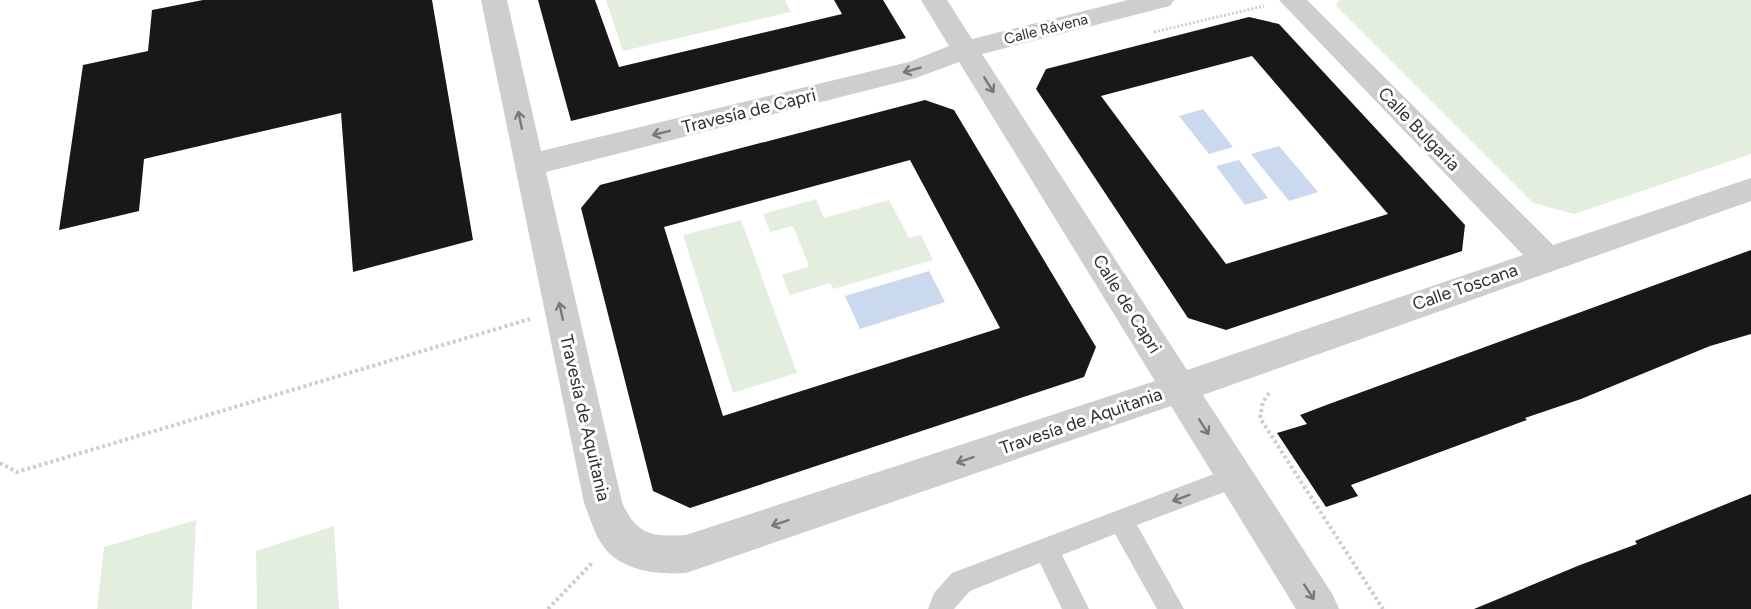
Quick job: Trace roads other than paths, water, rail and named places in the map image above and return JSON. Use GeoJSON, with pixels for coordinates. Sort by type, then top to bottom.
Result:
{"type":"FeatureCollection","features":[{"type":"Feature","properties":{"kind":"street","name":"Travesía de Aquitania"},"geometry":{"type":"LineString","coordinates":[[494,0],[603,502],[619,536],[638,549],[662,556],[686,554],[1179,388]]}},
{"type":"Feature","properties":{"kind":"street","name":"Calle de Capri"},"geometry":{"type":"LineString","coordinates":[[934,0],[1319,609]]}},
{"type":"Feature","properties":{"kind":"street","name":"Calle Rávena"},"geometry":{"type":"LineString","coordinates":[[966,49],[1161,0]]}},
{"type":"Feature","properties":{"kind":"street","name":"Calle Bulgaria"},"geometry":{"type":"LineString","coordinates":[[1292,0],[1546,258]]}},
{"type":"Feature","properties":{"kind":"street","name":"Travesía de Capri"},"geometry":{"type":"LineString","coordinates":[[530,165],[916,69],[966,49]]}},
{"type":"Feature","properties":{"kind":"street","name":"Calle Toscana"},"geometry":{"type":"LineString","coordinates":[[1179,388],[1546,258],[1751,189]]}},
{"type":"Feature","properties":{"kind":"lane"},"geometry":{"type":"LineString","coordinates":[[942,609],[943,602],[960,582],[1235,477]]}},
{"type":"Feature","properties":{"kind":"lane"},"geometry":{"type":"LineString","coordinates":[[1121,520],[1171,609]]}},
{"type":"Feature","properties":{"kind":"lane"},"geometry":{"type":"LineString","coordinates":[[1046,549],[1076,609]]}},
{"type":"Feature","properties":{"kind":"water"},"geometry":{"type":"Polygon","coordinates":[[[1203,109],[1233,147],[1209,154],[1179,116],[1203,109]]]}},
{"type":"Feature","properties":{"kind":"water"},"geometry":{"type":"Polygon","coordinates":[[[1279,146],[1318,192],[1289,201],[1251,154],[1279,146]]]}},
{"type":"Feature","properties":{"kind":"water"},"geometry":{"type":"Polygon","coordinates":[[[1239,160],[1268,198],[1245,205],[1216,166],[1239,160]]]}},
{"type":"Feature","properties":{"kind":"water"},"geometry":{"type":"Polygon","coordinates":[[[929,271],[945,302],[860,329],[845,296],[929,271]]]}}]}
